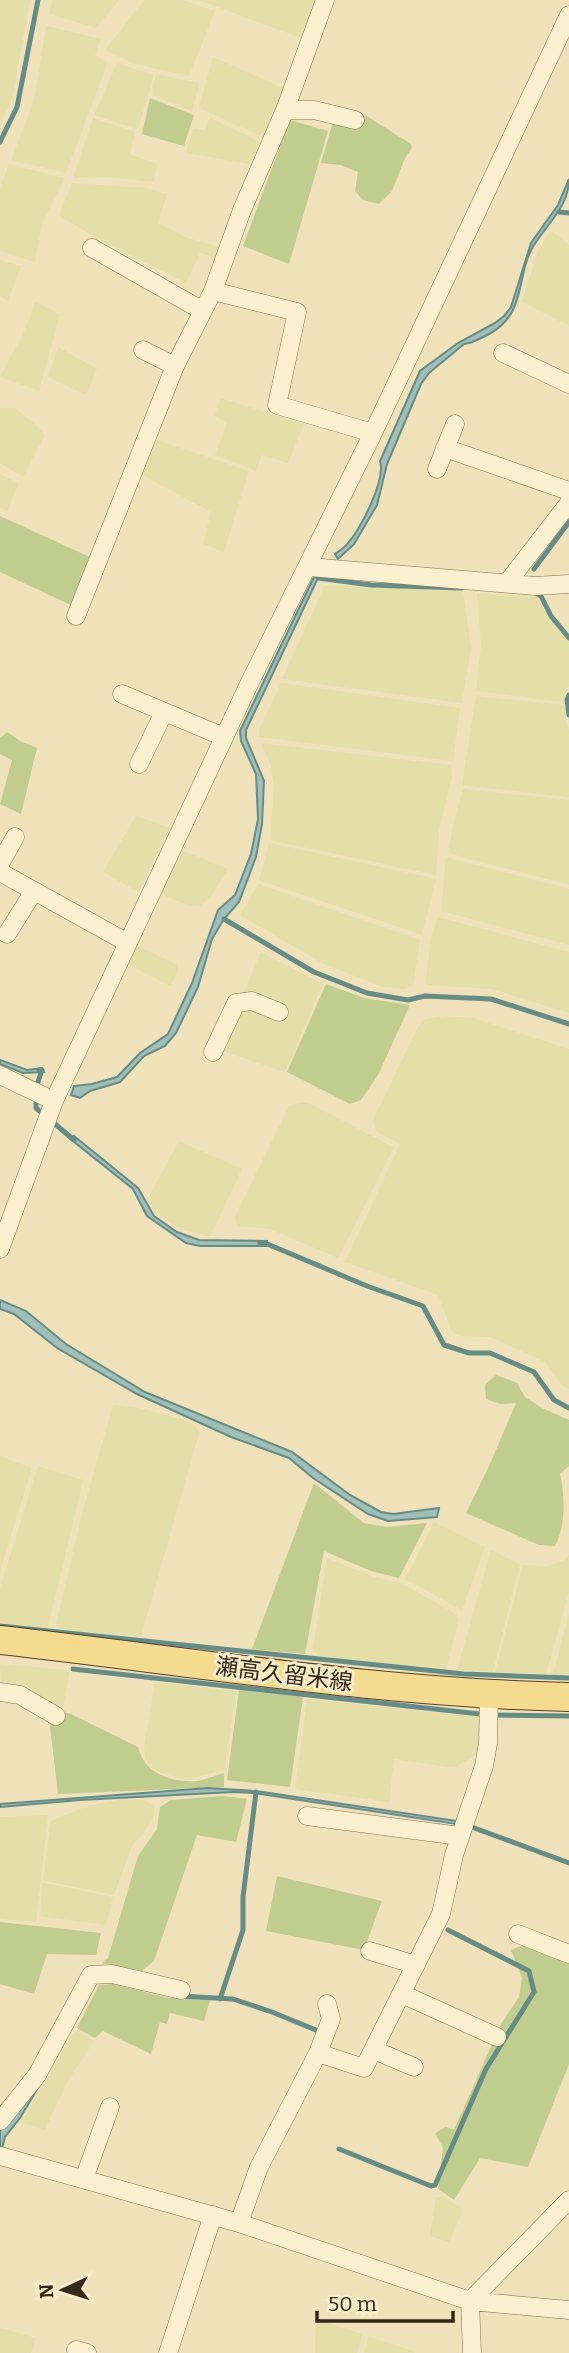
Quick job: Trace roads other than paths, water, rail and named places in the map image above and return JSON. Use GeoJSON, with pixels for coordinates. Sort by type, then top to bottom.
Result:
{"type":"FeatureCollection","features":[{"type":"Feature","properties":{"kind":"main road","name":"瀬高久留米線"},"geometry":{"type":"LineString","coordinates":[[0,1640],[296,1676],[489,1695],[569,1697]]}},
{"type":"Feature","properties":{"kind":"street"},"geometry":{"type":"LineString","coordinates":[[76,616],[176,366],[213,291],[242,210],[285,110],[325,0]]}},
{"type":"Feature","properties":{"kind":"street"},"geometry":{"type":"LineString","coordinates":[[0,1249],[54,1101],[224,737],[309,567],[569,15]]}},
{"type":"Feature","properties":{"kind":"street"},"geometry":{"type":"LineString","coordinates":[[285,110],[314,110],[355,120]]}},
{"type":"Feature","properties":{"kind":"street"},"geometry":{"type":"LineString","coordinates":[[92,248],[203,311]]}},
{"type":"Feature","properties":{"kind":"street"},"geometry":{"type":"LineString","coordinates":[[213,291],[297,312],[276,405],[373,433]]}},
{"type":"Feature","properties":{"kind":"street"},"geometry":{"type":"LineString","coordinates":[[143,350],[176,366]]}},
{"type":"Feature","properties":{"kind":"street"},"geometry":{"type":"LineString","coordinates":[[503,353],[569,384]]}},
{"type":"Feature","properties":{"kind":"street"},"geometry":{"type":"LineString","coordinates":[[437,469],[455,424]]}},
{"type":"Feature","properties":{"kind":"street"},"geometry":{"type":"LineString","coordinates":[[445,448],[569,491]]}},
{"type":"Feature","properties":{"kind":"street"},"geometry":{"type":"LineString","coordinates":[[507,583],[569,503]]}},
{"type":"Feature","properties":{"kind":"street"},"geometry":{"type":"LineString","coordinates":[[309,567],[536,586],[569,584]]}},
{"type":"Feature","properties":{"kind":"street"},"geometry":{"type":"LineString","coordinates":[[122,694],[224,737]]}},
{"type":"Feature","properties":{"kind":"street"},"geometry":{"type":"LineString","coordinates":[[139,765],[164,712]]}},
{"type":"Feature","properties":{"kind":"street"},"geometry":{"type":"LineString","coordinates":[[0,864],[15,837]]}},
{"type":"Feature","properties":{"kind":"street"},"geometry":{"type":"LineString","coordinates":[[0,872],[128,943]]}},
{"type":"Feature","properties":{"kind":"street"},"geometry":{"type":"LineString","coordinates":[[7,934],[34,891]]}},
{"type":"Feature","properties":{"kind":"street"},"geometry":{"type":"LineString","coordinates":[[213,1052],[236,1003],[252,1001],[279,1012]]}},
{"type":"Feature","properties":{"kind":"street"},"geometry":{"type":"LineString","coordinates":[[0,1075],[54,1101]]}},
{"type":"Feature","properties":{"kind":"street"},"geometry":{"type":"LineString","coordinates":[[0,1692],[20,1695],[56,1716]]}},
{"type":"Feature","properties":{"kind":"street"},"geometry":{"type":"LineString","coordinates":[[318,2053],[364,2068],[441,1914],[460,1836],[484,1766],[488,1743],[489,1695]]}},
{"type":"Feature","properties":{"kind":"street"},"geometry":{"type":"LineString","coordinates":[[307,1816],[460,1836]]}},
{"type":"Feature","properties":{"kind":"street"},"geometry":{"type":"LineString","coordinates":[[518,1934],[569,1954]]}},
{"type":"Feature","properties":{"kind":"street"},"geometry":{"type":"LineString","coordinates":[[370,1951],[416,1965]]}},
{"type":"Feature","properties":{"kind":"street"},"geometry":{"type":"LineString","coordinates":[[0,2121],[37,2075],[91,1976],[112,1975],[181,1990]]}},
{"type":"Feature","properties":{"kind":"street"},"geometry":{"type":"LineString","coordinates":[[402,1994],[496,2037]]}},
{"type":"Feature","properties":{"kind":"street"},"geometry":{"type":"LineString","coordinates":[[239,2223],[259,2167],[318,2053],[331,2019],[327,2004]]}},
{"type":"Feature","properties":{"kind":"street"},"geometry":{"type":"LineString","coordinates":[[374,2050],[414,2067]]}},
{"type":"Feature","properties":{"kind":"street"},"geometry":{"type":"LineString","coordinates":[[84,2179],[110,2107]]}},
{"type":"Feature","properties":{"kind":"street"},"geometry":{"type":"LineString","coordinates":[[0,2156],[239,2223],[470,2301],[569,2311]]}},
{"type":"Feature","properties":{"kind":"street"},"geometry":{"type":"LineString","coordinates":[[472,2353],[470,2301],[569,2200]]}},
{"type":"Feature","properties":{"kind":"street"},"geometry":{"type":"LineString","coordinates":[[168,2353],[213,2215]]}},
{"type":"Feature","properties":{"kind":"water"},"geometry":{"type":"Polygon","coordinates":[[[569,179],[562,206],[528,257],[510,315],[489,334],[464,344],[429,373],[421,384],[387,464],[377,505],[354,544],[338,559],[335,554],[353,536],[371,504],[379,480],[380,461],[420,371],[458,343],[495,323],[511,307],[531,243],[558,205],[569,179]]]}},
{"type":"Feature","properties":{"kind":"water"},"geometry":{"type":"Polygon","coordinates":[[[314,577],[318,578],[246,730],[246,738],[264,781],[262,824],[256,857],[239,902],[212,939],[198,987],[176,1033],[165,1046],[144,1056],[120,1082],[90,1091],[80,1098],[71,1095],[74,1086],[117,1077],[140,1053],[168,1034],[192,983],[218,910],[235,895],[251,854],[258,819],[256,774],[241,741],[240,731],[314,577]]]}},
{"type":"Feature","properties":{"kind":"water"},"geometry":{"type":"Polygon","coordinates":[[[0,1060],[27,1070],[42,1068],[44,1072],[23,1073],[0,1064],[0,1060]]]}},
{"type":"Feature","properties":{"kind":"water"},"geometry":{"type":"Polygon","coordinates":[[[74,1136],[138,1188],[154,1216],[177,1232],[199,1240],[267,1241],[266,1246],[200,1246],[186,1243],[147,1216],[133,1189],[68,1137],[74,1136]]]}},
{"type":"Feature","properties":{"kind":"water"},"geometry":{"type":"Polygon","coordinates":[[[0,1300],[26,1311],[66,1344],[145,1392],[292,1452],[350,1495],[381,1512],[393,1514],[439,1508],[437,1517],[388,1521],[368,1514],[313,1478],[289,1458],[231,1437],[137,1394],[57,1348],[14,1314],[0,1309],[0,1300]]]}},
{"type":"Feature","properties":{"kind":"water"},"geometry":{"type":"Polygon","coordinates":[[[208,1788],[256,1791],[457,1821],[456,1824],[233,1792],[0,1807],[0,1804],[208,1788]]]}},
{"type":"Feature","properties":{"kind":"water"},"geometry":{"type":"Polygon","coordinates":[[[54,2061],[20,2118],[5,2137],[0,2156],[0,2109],[54,2061]]]}},
{"type":"Feature","properties":{"kind":"waterway"},"geometry":{"type":"LineString","coordinates":[[0,142],[17,107],[38,0]]}},
{"type":"Feature","properties":{"kind":"waterway"},"geometry":{"type":"LineString","coordinates":[[559,212],[569,213]]}},
{"type":"Feature","properties":{"kind":"waterway"},"geometry":{"type":"LineString","coordinates":[[534,569],[569,522]]}},
{"type":"Feature","properties":{"kind":"waterway"},"geometry":{"type":"LineString","coordinates":[[318,578],[371,585],[462,588]]}},
{"type":"Feature","properties":{"kind":"waterway"},"geometry":{"type":"LineString","coordinates":[[534,592],[541,596],[551,616],[569,638]]}},
{"type":"Feature","properties":{"kind":"waterway"},"geometry":{"type":"LineString","coordinates":[[569,695],[569,715]]}},
{"type":"Feature","properties":{"kind":"waterway"},"geometry":{"type":"LineString","coordinates":[[224,919],[314,972],[367,993],[408,1000],[425,996],[491,999],[569,1024]]}},
{"type":"Feature","properties":{"kind":"waterway"},"geometry":{"type":"LineString","coordinates":[[36,1088],[42,1070],[39,1070]]}},
{"type":"Feature","properties":{"kind":"waterway"},"geometry":{"type":"LineString","coordinates":[[36,1098],[36,1108],[74,1140]]}},
{"type":"Feature","properties":{"kind":"waterway"},"geometry":{"type":"LineString","coordinates":[[260,1243],[423,1306],[444,1345],[469,1353],[490,1353],[534,1372],[554,1400],[569,1408]]}},
{"type":"Feature","properties":{"kind":"waterway"},"geometry":{"type":"LineString","coordinates":[[0,1626],[464,1674],[569,1678]]}},
{"type":"Feature","properties":{"kind":"waterway"},"geometry":{"type":"LineString","coordinates":[[73,1669],[480,1714]]}},
{"type":"Feature","properties":{"kind":"waterway"},"geometry":{"type":"LineString","coordinates":[[494,1715],[569,1716]]}},
{"type":"Feature","properties":{"kind":"waterway"},"geometry":{"type":"LineString","coordinates":[[220,1999],[243,1930],[243,1897],[256,1792]]}},
{"type":"Feature","properties":{"kind":"waterway"},"geometry":{"type":"LineString","coordinates":[[469,1826],[569,1863]]}},
{"type":"Feature","properties":{"kind":"waterway"},"geometry":{"type":"LineString","coordinates":[[339,2149],[431,2186],[435,2185],[486,2069],[534,1992],[529,1971],[448,1930]]}},
{"type":"Feature","properties":{"kind":"waterway"},"geometry":{"type":"LineString","coordinates":[[180,1996],[233,1999],[321,2032]]}}]}
